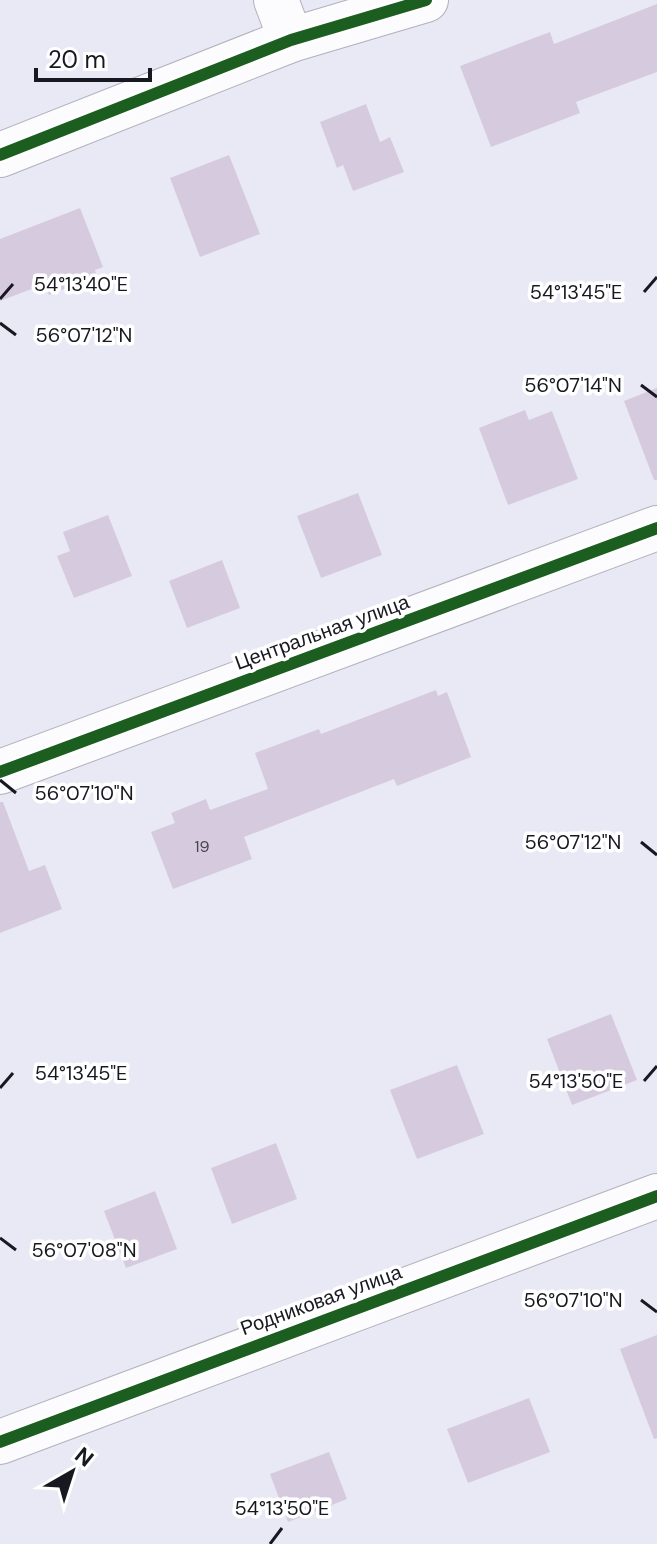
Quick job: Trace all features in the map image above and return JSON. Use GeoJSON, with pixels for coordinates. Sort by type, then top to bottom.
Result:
{"type":"FeatureCollection","features":[{"type":"Feature","properties":{"kind":"street"},"geometry":{"type":"LineString","coordinates":[[276,0],[291,40]]}},
{"type":"Feature","properties":{"kind":"street"},"geometry":{"type":"LineString","coordinates":[[0,155],[291,40],[426,0]]}},
{"type":"Feature","properties":{"kind":"street","name":"Центральная улица"},"geometry":{"type":"LineString","coordinates":[[0,772],[657,528]]}},
{"type":"Feature","properties":{"kind":"street","name":"Родниковая улица"},"geometry":{"type":"LineString","coordinates":[[0,1442],[657,1196]]}},
{"type":"Feature","properties":{"kind":"building"},"geometry":{"type":"Polygon","coordinates":[[[657,4],[657,72],[576,102],[580,113],[491,147],[460,66],[550,32],[554,44],[657,4]]]}},
{"type":"Feature","properties":{"kind":"building"},"geometry":{"type":"Polygon","coordinates":[[[366,104],[380,142],[390,137],[404,172],[353,191],[343,165],[337,168],[320,122],[366,104]]]}},
{"type":"Feature","properties":{"kind":"building"},"geometry":{"type":"Polygon","coordinates":[[[229,155],[260,234],[200,257],[170,178],[229,155]]]}},
{"type":"Feature","properties":{"kind":"building"},"geometry":{"type":"Polygon","coordinates":[[[80,208],[103,267],[95,270],[97,276],[49,295],[45,284],[0,301],[0,239],[80,208]]]}},
{"type":"Feature","properties":{"kind":"building"},"geometry":{"type":"Polygon","coordinates":[[[657,388],[657,480],[654,480],[624,401],[657,388]]]}},
{"type":"Feature","properties":{"kind":"building"},"geometry":{"type":"Polygon","coordinates":[[[525,410],[529,420],[552,411],[578,479],[508,505],[479,428],[525,410]]]}},
{"type":"Feature","properties":{"kind":"building"},"geometry":{"type":"Polygon","coordinates":[[[358,493],[382,555],[321,578],[297,516],[358,493]]]}},
{"type":"Feature","properties":{"kind":"building"},"geometry":{"type":"Polygon","coordinates":[[[108,515],[132,576],[74,598],[57,556],[70,551],[63,532],[108,515]]]}},
{"type":"Feature","properties":{"kind":"building"},"geometry":{"type":"Polygon","coordinates":[[[222,560],[240,608],[187,628],[169,581],[222,560]]]}},
{"type":"Feature","properties":{"kind":"building"},"geometry":{"type":"Polygon","coordinates":[[[436,690],[438,696],[447,692],[471,757],[397,786],[394,779],[244,837],[252,859],[173,889],[151,832],[175,823],[171,813],[206,799],[210,810],[268,789],[255,753],[319,729],[321,734],[436,690]]]}},
{"type":"Feature","properties":{"kind":"building"},"geometry":{"type":"Polygon","coordinates":[[[0,802],[3,802],[29,871],[45,865],[62,909],[0,933],[0,802]]]}},
{"type":"Feature","properties":{"kind":"building"},"geometry":{"type":"Polygon","coordinates":[[[611,1014],[637,1080],[572,1105],[547,1039],[611,1014]]]}},
{"type":"Feature","properties":{"kind":"building"},"geometry":{"type":"Polygon","coordinates":[[[457,1065],[484,1134],[417,1159],[390,1090],[457,1065]]]}},
{"type":"Feature","properties":{"kind":"building"},"geometry":{"type":"Polygon","coordinates":[[[276,1143],[297,1199],[232,1224],[211,1168],[276,1143]]]}},
{"type":"Feature","properties":{"kind":"building"},"geometry":{"type":"Polygon","coordinates":[[[155,1191],[177,1249],[126,1268],[104,1211],[155,1191]]]}},
{"type":"Feature","properties":{"kind":"building"},"geometry":{"type":"Polygon","coordinates":[[[657,1335],[657,1438],[654,1439],[620,1349],[657,1335]]]}},
{"type":"Feature","properties":{"kind":"building"},"geometry":{"type":"Polygon","coordinates":[[[529,1398],[550,1452],[468,1483],[447,1429],[529,1398]]]}},
{"type":"Feature","properties":{"kind":"building"},"geometry":{"type":"Polygon","coordinates":[[[329,1452],[347,1499],[288,1522],[270,1474],[329,1452]]]}},
{"type":"Feature","properties":{"kind":"cycle path"},"geometry":{"type":"LineString","coordinates":[[0,155],[291,40],[426,0]]}},
{"type":"Feature","properties":{"kind":"cycle path"},"geometry":{"type":"LineString","coordinates":[[0,772],[657,528]]}},
{"type":"Feature","properties":{"kind":"cycle path"},"geometry":{"type":"LineString","coordinates":[[0,1442],[657,1196]]}}]}
